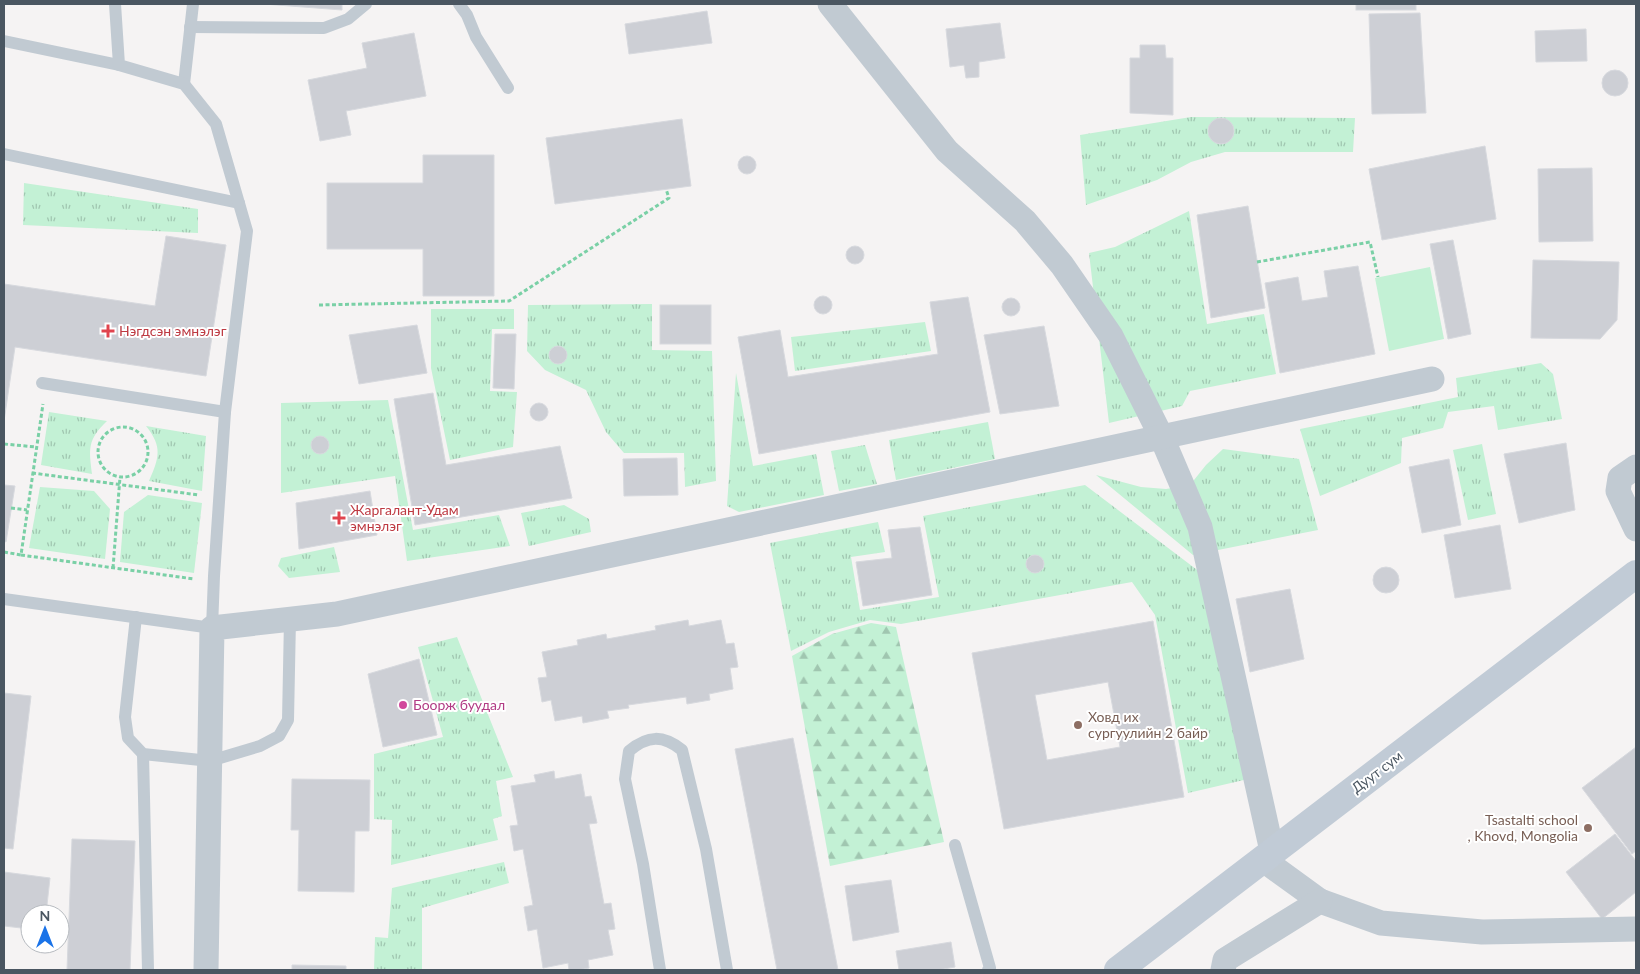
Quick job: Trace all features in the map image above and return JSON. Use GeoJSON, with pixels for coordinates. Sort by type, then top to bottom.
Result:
{"type":"FeatureCollection","features":[{"type":"Feature","properties":{"kind":"main road","name":"Дуут сум"},"geometry":{"type":"LineString","coordinates":[[1118,970],[1636,574]]}},
{"type":"Feature","properties":{"kind":"street"},"geometry":{"type":"LineString","coordinates":[[830,4],[947,151],[1025,222],[1062,265],[1111,336],[1162,438],[1200,527],[1267,855],[1320,901],[1381,923],[1482,932],[1636,929]]}},
{"type":"Feature","properties":{"kind":"street"},"geometry":{"type":"LineString","coordinates":[[206,970],[212,628],[337,614],[1432,379]]}},
{"type":"Feature","properties":{"kind":"street"},"geometry":{"type":"LineString","coordinates":[[1636,467],[1620,478],[1618,490],[1636,529]]}},
{"type":"Feature","properties":{"kind":"street"},"geometry":{"type":"LineString","coordinates":[[1223,970],[1225,960],[1320,901]]}},
{"type":"Feature","properties":{"kind":"lane"},"geometry":{"type":"LineString","coordinates":[[115,4],[119,65]]}},
{"type":"Feature","properties":{"kind":"lane"},"geometry":{"type":"LineString","coordinates":[[184,84],[192,4]]}},
{"type":"Feature","properties":{"kind":"lane"},"geometry":{"type":"LineString","coordinates":[[190,27],[324,28],[348,19],[366,4]]}},
{"type":"Feature","properties":{"kind":"lane"},"geometry":{"type":"LineString","coordinates":[[459,4],[467,15],[476,37],[508,88]]}},
{"type":"Feature","properties":{"kind":"lane"},"geometry":{"type":"LineString","coordinates":[[4,41],[119,65],[184,84],[216,124],[247,231],[225,412],[212,628],[4,599]]}},
{"type":"Feature","properties":{"kind":"lane"},"geometry":{"type":"LineString","coordinates":[[4,154],[239,204]]}},
{"type":"Feature","properties":{"kind":"lane"},"geometry":{"type":"LineString","coordinates":[[42,383],[225,412]]}},
{"type":"Feature","properties":{"kind":"lane"},"geometry":{"type":"LineString","coordinates":[[136,617],[125,717],[128,738],[143,754],[210,760],[260,746],[279,736],[288,720],[290,619]]}},
{"type":"Feature","properties":{"kind":"lane"},"geometry":{"type":"LineString","coordinates":[[660,970],[625,778],[629,751],[638,744],[654,738],[670,741],[682,750],[706,849],[727,970]]}},
{"type":"Feature","properties":{"kind":"lane"},"geometry":{"type":"LineString","coordinates":[[143,754],[148,970]]}},
{"type":"Feature","properties":{"kind":"lane"},"geometry":{"type":"LineString","coordinates":[[955,845],[990,968],[988,970]]}},
{"type":"Feature","properties":{"kind":"path"},"geometry":{"type":"LineString","coordinates":[[319,306],[509,301],[669,198],[666,189]]}},
{"type":"Feature","properties":{"kind":"path"},"geometry":{"type":"LineString","coordinates":[[1257,262],[1370,242],[1378,277]]}},
{"type":"Feature","properties":{"kind":"path"},"geometry":{"type":"LineString","coordinates":[[21,555],[42,404],[51,406]]}},
{"type":"Feature","properties":{"kind":"path"},"geometry":{"type":"LineString","coordinates":[[127,426],[139,432],[147,442],[149,456],[144,468],[133,476],[120,477],[107,472],[100,462],[98,448],[103,436],[114,428],[127,426]]}},
{"type":"Feature","properties":{"kind":"path"},"geometry":{"type":"LineString","coordinates":[[4,444],[36,447]]}},
{"type":"Feature","properties":{"kind":"path"},"geometry":{"type":"LineString","coordinates":[[32,472],[201,496]]}},
{"type":"Feature","properties":{"kind":"path"},"geometry":{"type":"LineString","coordinates":[[113,568],[120,477]]}},
{"type":"Feature","properties":{"kind":"path"},"geometry":{"type":"LineString","coordinates":[[12,508],[27,510]]}},
{"type":"Feature","properties":{"kind":"path"},"geometry":{"type":"LineString","coordinates":[[4,552],[203,581]]}},
{"type":"Feature","properties":{"kind":"green space"},"geometry":{"type":"Polygon","coordinates":[[[1191,117],[1355,118],[1353,152],[1225,152],[1191,162],[1157,180],[1086,205],[1080,135],[1191,117]]]}},
{"type":"Feature","properties":{"kind":"green space"},"geometry":{"type":"Polygon","coordinates":[[[24,183],[198,209],[198,233],[23,225],[24,183]]]}},
{"type":"Feature","properties":{"kind":"green space"},"geometry":{"type":"Polygon","coordinates":[[[1189,211],[1207,324],[1264,314],[1276,374],[1190,391],[1182,406],[1109,423],[1089,253],[1115,247],[1189,211]]]}},
{"type":"Feature","properties":{"kind":"green space"},"geometry":{"type":"Polygon","coordinates":[[[1430,267],[1444,339],[1389,351],[1375,278],[1430,267]]]}},
{"type":"Feature","properties":{"kind":"green space"},"geometry":{"type":"Polygon","coordinates":[[[652,304],[652,350],[712,351],[716,481],[685,487],[684,453],[624,453],[606,432],[586,390],[545,370],[527,351],[528,305],[652,304]]]}},
{"type":"Feature","properties":{"kind":"green space"},"geometry":{"type":"Polygon","coordinates":[[[431,309],[514,309],[514,329],[492,329],[490,391],[517,392],[513,447],[450,460],[431,368],[431,309]]]}},
{"type":"Feature","properties":{"kind":"green space"},"geometry":{"type":"Polygon","coordinates":[[[925,322],[931,351],[795,371],[791,337],[925,322]]]}},
{"type":"Feature","properties":{"kind":"green space"},"geometry":{"type":"Polygon","coordinates":[[[1541,363],[1553,374],[1562,419],[1498,430],[1494,406],[1448,412],[1443,428],[1402,438],[1401,463],[1320,496],[1300,429],[1458,397],[1456,378],[1541,363]]]}},
{"type":"Feature","properties":{"kind":"green space"},"geometry":{"type":"Polygon","coordinates":[[[736,373],[753,466],[816,454],[824,495],[739,512],[727,506],[736,373]]]}},
{"type":"Feature","properties":{"kind":"green space"},"geometry":{"type":"Polygon","coordinates":[[[388,400],[413,530],[499,515],[510,546],[407,561],[395,476],[281,493],[281,403],[388,400]]]}},
{"type":"Feature","properties":{"kind":"green space"},"geometry":{"type":"Polygon","coordinates":[[[49,412],[107,421],[96,434],[91,445],[92,474],[41,465],[49,412]]]}},
{"type":"Feature","properties":{"kind":"green space"},"geometry":{"type":"Polygon","coordinates":[[[988,422],[995,459],[896,480],[889,440],[988,422]]]}},
{"type":"Feature","properties":{"kind":"green space"},"geometry":{"type":"Polygon","coordinates":[[[146,426],[206,436],[202,491],[149,481],[158,453],[155,440],[146,426]]]}},
{"type":"Feature","properties":{"kind":"green space"},"geometry":{"type":"Polygon","coordinates":[[[1482,444],[1496,514],[1468,520],[1453,450],[1482,444]]]}},
{"type":"Feature","properties":{"kind":"green space"},"geometry":{"type":"Polygon","coordinates":[[[865,445],[877,484],[839,491],[831,451],[865,445]]]}},
{"type":"Feature","properties":{"kind":"green space"},"geometry":{"type":"Polygon","coordinates":[[[1223,449],[1299,459],[1318,530],[1193,555],[1096,475],[1141,487],[1166,489],[1190,485],[1206,465],[1223,449]]]}},
{"type":"Feature","properties":{"kind":"green space"},"geometry":{"type":"Polygon","coordinates":[[[1085,485],[1221,588],[1261,776],[1188,793],[1155,615],[1132,582],[901,624],[870,620],[829,632],[791,651],[770,543],[878,522],[885,552],[851,557],[860,610],[939,597],[923,516],[1085,485]]]}},
{"type":"Feature","properties":{"kind":"green space"},"geometry":{"type":"Polygon","coordinates":[[[40,487],[94,491],[110,509],[105,559],[29,548],[40,487]]]}},
{"type":"Feature","properties":{"kind":"green space"},"geometry":{"type":"Polygon","coordinates":[[[148,495],[202,503],[194,573],[120,562],[124,512],[148,495]]]}},
{"type":"Feature","properties":{"kind":"green space"},"geometry":{"type":"Polygon","coordinates":[[[564,505],[589,519],[591,532],[529,546],[521,513],[564,505]]]}},
{"type":"Feature","properties":{"kind":"green space"},"geometry":{"type":"Polygon","coordinates":[[[334,547],[340,572],[289,578],[278,566],[281,558],[334,547]]]}},
{"type":"Feature","properties":{"kind":"green space"},"geometry":{"type":"Polygon","coordinates":[[[871,623],[896,627],[944,842],[830,866],[792,656],[832,634],[871,623]]]}},
{"type":"Feature","properties":{"kind":"green space"},"geometry":{"type":"Polygon","coordinates":[[[457,637],[513,777],[496,781],[502,816],[493,819],[498,840],[391,865],[392,820],[374,819],[374,754],[443,737],[418,647],[457,637]]]}},
{"type":"Feature","properties":{"kind":"green space"},"geometry":{"type":"Polygon","coordinates":[[[504,862],[509,883],[422,908],[422,970],[374,970],[375,937],[388,938],[392,888],[504,862]]]}},
{"type":"Feature","properties":{"kind":"building"},"geometry":{"type":"Polygon","coordinates":[[[264,4],[342,4],[342,10],[264,4]]]}},
{"type":"Feature","properties":{"kind":"building"},"geometry":{"type":"Polygon","coordinates":[[[1356,4],[1416,4],[1416,10],[1356,10],[1356,4]]]}},
{"type":"Feature","properties":{"kind":"building"},"geometry":{"type":"Polygon","coordinates":[[[707,11],[712,43],[629,54],[625,24],[707,11]]]}},
{"type":"Feature","properties":{"kind":"building"},"geometry":{"type":"Polygon","coordinates":[[[1420,13],[1426,113],[1372,114],[1369,14],[1420,13]]]}},
{"type":"Feature","properties":{"kind":"building"},"geometry":{"type":"Polygon","coordinates":[[[1000,23],[1005,58],[979,62],[979,77],[966,78],[964,65],[950,67],[946,29],[1000,23]]]}},
{"type":"Feature","properties":{"kind":"building"},"geometry":{"type":"Polygon","coordinates":[[[1586,29],[1587,61],[1536,62],[1535,31],[1586,29]]]}},
{"type":"Feature","properties":{"kind":"building"},"geometry":{"type":"Polygon","coordinates":[[[414,33],[426,96],[346,111],[351,135],[320,141],[308,80],[367,68],[362,43],[414,33]]]}},
{"type":"Feature","properties":{"kind":"building"},"geometry":{"type":"Polygon","coordinates":[[[1140,45],[1165,45],[1166,58],[1173,58],[1173,115],[1130,113],[1130,58],[1140,58],[1140,45]]]}},
{"type":"Feature","properties":{"kind":"building"},"geometry":{"type":"Polygon","coordinates":[[[1615,70],[1624,74],[1628,83],[1624,92],[1615,96],[1606,92],[1602,83],[1606,74],[1615,70]]]}},
{"type":"Feature","properties":{"kind":"building"},"geometry":{"type":"Polygon","coordinates":[[[1221,118],[1230,122],[1234,131],[1230,140],[1221,144],[1212,140],[1208,131],[1212,122],[1221,118]]]}},
{"type":"Feature","properties":{"kind":"building"},"geometry":{"type":"Polygon","coordinates":[[[682,119],[691,186],[555,204],[546,138],[682,119]]]}},
{"type":"Feature","properties":{"kind":"building"},"geometry":{"type":"Polygon","coordinates":[[[1485,146],[1496,219],[1382,240],[1369,169],[1485,146]]]}},
{"type":"Feature","properties":{"kind":"building"},"geometry":{"type":"Polygon","coordinates":[[[423,155],[494,155],[494,296],[423,296],[423,249],[327,249],[327,183],[423,183],[423,155]]]}},
{"type":"Feature","properties":{"kind":"building"},"geometry":{"type":"Polygon","coordinates":[[[747,156],[753,159],[756,165],[753,171],[747,174],[741,171],[738,165],[741,159],[747,156]]]}},
{"type":"Feature","properties":{"kind":"building"},"geometry":{"type":"Polygon","coordinates":[[[1592,168],[1593,241],[1539,242],[1538,169],[1592,168]]]}},
{"type":"Feature","properties":{"kind":"building"},"geometry":{"type":"Polygon","coordinates":[[[1248,206],[1265,308],[1211,318],[1197,215],[1248,206]]]}},
{"type":"Feature","properties":{"kind":"building","name":"Нэгдсэн эмнэлэг"},"geometry":{"type":"Polygon","coordinates":[[[166,236],[226,245],[206,376],[15,347],[4,421],[4,284],[155,306],[166,236]]]}},
{"type":"Feature","properties":{"kind":"building"},"geometry":{"type":"Polygon","coordinates":[[[1453,240],[1471,334],[1448,339],[1430,244],[1453,240]]]}},
{"type":"Feature","properties":{"kind":"building"},"geometry":{"type":"Polygon","coordinates":[[[855,246],[861,249],[864,255],[861,261],[855,264],[849,261],[846,255],[849,249],[855,246]]]}},
{"type":"Feature","properties":{"kind":"building"},"geometry":{"type":"Polygon","coordinates":[[[1533,260],[1619,262],[1617,320],[1600,339],[1531,338],[1533,260]]]}},
{"type":"Feature","properties":{"kind":"building"},"geometry":{"type":"Polygon","coordinates":[[[1358,266],[1375,354],[1280,373],[1265,283],[1298,277],[1302,301],[1328,297],[1324,271],[1358,266]]]}},
{"type":"Feature","properties":{"kind":"building"},"geometry":{"type":"Polygon","coordinates":[[[823,296],[829,299],[832,305],[829,311],[823,314],[817,311],[814,305],[817,299],[823,296]]]}},
{"type":"Feature","properties":{"kind":"building"},"geometry":{"type":"Polygon","coordinates":[[[968,297],[990,412],[759,454],[738,337],[780,330],[788,377],[938,354],[930,302],[968,297]]]}},
{"type":"Feature","properties":{"kind":"building"},"geometry":{"type":"Polygon","coordinates":[[[1011,298],[1017,301],[1020,307],[1017,313],[1011,316],[1005,313],[1002,307],[1005,301],[1011,298]]]}},
{"type":"Feature","properties":{"kind":"building"},"geometry":{"type":"Polygon","coordinates":[[[660,305],[711,305],[711,344],[660,344],[660,305]]]}},
{"type":"Feature","properties":{"kind":"building"},"geometry":{"type":"Polygon","coordinates":[[[417,325],[427,373],[359,384],[349,335],[417,325]]]}},
{"type":"Feature","properties":{"kind":"building"},"geometry":{"type":"Polygon","coordinates":[[[1044,326],[1059,406],[1000,414],[984,335],[1044,326]]]}},
{"type":"Feature","properties":{"kind":"building"},"geometry":{"type":"Polygon","coordinates":[[[495,334],[516,334],[514,389],[493,388],[495,334]]]}},
{"type":"Feature","properties":{"kind":"building"},"geometry":{"type":"Polygon","coordinates":[[[558,346],[564,349],[567,355],[564,361],[558,364],[552,361],[549,355],[552,349],[558,346]]]}},
{"type":"Feature","properties":{"kind":"building"},"geometry":{"type":"Polygon","coordinates":[[[433,393],[446,465],[560,446],[572,498],[415,525],[394,399],[433,393]]]}},
{"type":"Feature","properties":{"kind":"building"},"geometry":{"type":"Polygon","coordinates":[[[539,403],[545,406],[548,412],[545,418],[539,421],[533,418],[530,412],[533,406],[539,403]]]}},
{"type":"Feature","properties":{"kind":"building"},"geometry":{"type":"Polygon","coordinates":[[[320,436],[326,439],[329,445],[326,451],[320,454],[314,451],[311,445],[314,439],[320,436]]]}},
{"type":"Feature","properties":{"kind":"building"},"geometry":{"type":"Polygon","coordinates":[[[1566,443],[1575,510],[1519,523],[1504,454],[1566,443]]]}},
{"type":"Feature","properties":{"kind":"building"},"geometry":{"type":"Polygon","coordinates":[[[677,458],[678,495],[624,496],[623,459],[677,458]]]}},
{"type":"Feature","properties":{"kind":"building"},"geometry":{"type":"Polygon","coordinates":[[[1449,459],[1461,525],[1422,533],[1409,467],[1449,459]]]}},
{"type":"Feature","properties":{"kind":"building"},"geometry":{"type":"Polygon","coordinates":[[[4,485],[15,486],[6,542],[4,541],[4,485]]]}},
{"type":"Feature","properties":{"kind":"building"},"geometry":{"type":"Polygon","coordinates":[[[370,491],[377,535],[299,549],[296,503],[370,491]]]}},
{"type":"Feature","properties":{"kind":"building"},"geometry":{"type":"Polygon","coordinates":[[[1500,525],[1511,589],[1455,598],[1444,535],[1500,525]]]}},
{"type":"Feature","properties":{"kind":"building"},"geometry":{"type":"Polygon","coordinates":[[[920,527],[932,595],[863,606],[856,562],[892,558],[888,530],[920,527]]]}},
{"type":"Feature","properties":{"kind":"building"},"geometry":{"type":"Polygon","coordinates":[[[1035,555],[1041,558],[1044,564],[1041,570],[1035,573],[1029,570],[1026,564],[1029,558],[1035,555]]]}},
{"type":"Feature","properties":{"kind":"building"},"geometry":{"type":"Polygon","coordinates":[[[1386,567],[1395,571],[1399,580],[1395,589],[1386,593],[1377,589],[1373,580],[1377,571],[1386,567]]]}},
{"type":"Feature","properties":{"kind":"building"},"geometry":{"type":"Polygon","coordinates":[[[1290,589],[1304,659],[1250,672],[1236,599],[1290,589]]]}},
{"type":"Feature","properties":{"kind":"building"},"geometry":{"type":"Polygon","coordinates":[[[688,620],[689,626],[721,620],[726,644],[734,643],[738,667],[730,668],[733,689],[709,694],[710,700],[687,704],[686,697],[628,705],[629,708],[607,711],[609,718],[583,723],[582,716],[555,721],[551,700],[542,702],[538,678],[547,677],[542,652],[578,645],[577,640],[606,634],[607,639],[656,630],[655,626],[688,620]]]}},
{"type":"Feature","properties":{"kind":"building","name":"Ховд их сургуулийн 2 байр"},"geometry":{"type":"Polygon","coordinates":[[[1153,621],[1184,797],[1004,829],[972,653],[1153,621]],[[1108,682],[1035,695],[1047,760],[1120,747],[1108,682]]]}},
{"type":"Feature","properties":{"kind":"building"},"geometry":{"type":"Polygon","coordinates":[[[419,659],[437,735],[383,747],[368,674],[419,659]]]}},
{"type":"Feature","properties":{"kind":"building"},"geometry":{"type":"Polygon","coordinates":[[[4,693],[31,696],[13,849],[4,848],[4,693]]]}},
{"type":"Feature","properties":{"kind":"building"},"geometry":{"type":"Polygon","coordinates":[[[793,738],[838,970],[777,970],[735,749],[793,738]]]}},
{"type":"Feature","properties":{"kind":"building"},"geometry":{"type":"Polygon","coordinates":[[[1636,747],[1636,851],[1632,854],[1582,788],[1636,747]]]}},
{"type":"Feature","properties":{"kind":"building"},"geometry":{"type":"Polygon","coordinates":[[[554,771],[555,779],[581,774],[585,797],[591,796],[597,823],[589,824],[604,904],[611,903],[615,929],[608,930],[613,955],[588,960],[589,968],[578,970],[569,970],[568,963],[543,968],[537,929],[528,931],[524,907],[533,905],[523,849],[514,851],[510,826],[518,825],[511,786],[536,782],[534,775],[554,771]]]}},
{"type":"Feature","properties":{"kind":"building"},"geometry":{"type":"Polygon","coordinates":[[[292,779],[370,780],[369,831],[355,831],[354,892],[298,891],[299,830],[291,830],[292,779]]]}},
{"type":"Feature","properties":{"kind":"building"},"geometry":{"type":"Polygon","coordinates":[[[1615,834],[1636,861],[1636,892],[1602,919],[1566,872],[1615,834]]]}},
{"type":"Feature","properties":{"kind":"building"},"geometry":{"type":"Polygon","coordinates":[[[72,839],[135,841],[130,970],[67,970],[68,954],[70,954],[72,839]]]}},
{"type":"Feature","properties":{"kind":"building"},"geometry":{"type":"Polygon","coordinates":[[[4,872],[50,878],[47,904],[20,904],[20,928],[4,926],[4,872]]]}},
{"type":"Feature","properties":{"kind":"building"},"geometry":{"type":"Polygon","coordinates":[[[891,880],[899,932],[853,941],[845,886],[891,880]]]}},
{"type":"Feature","properties":{"kind":"building"},"geometry":{"type":"Polygon","coordinates":[[[951,942],[955,967],[938,970],[899,970],[896,951],[951,942]]]}},
{"type":"Feature","properties":{"kind":"building"},"geometry":{"type":"Polygon","coordinates":[[[292,965],[346,966],[346,970],[292,970],[292,965]]]}},
{"type":"Feature","properties":{"kind":"place","name":"Нэгдсэн эмнэлэг"},"geometry":{"type":"Point","coordinates":[108,331]}},
{"type":"Feature","properties":{"kind":"place","name":"Жаргалант-Удам эмнэлэг"},"geometry":{"type":"Point","coordinates":[339,518]}},
{"type":"Feature","properties":{"kind":"place","name":"Боорж буудал"},"geometry":{"type":"Point","coordinates":[403,705]}},
{"type":"Feature","properties":{"kind":"place","name":"Ховд их сургуулийн 2 байр"},"geometry":{"type":"Point","coordinates":[1078,725]}},
{"type":"Feature","properties":{"kind":"place","name":"Tsastalti school , Khovd, Mongolia"},"geometry":{"type":"Point","coordinates":[1588,828]}}]}
